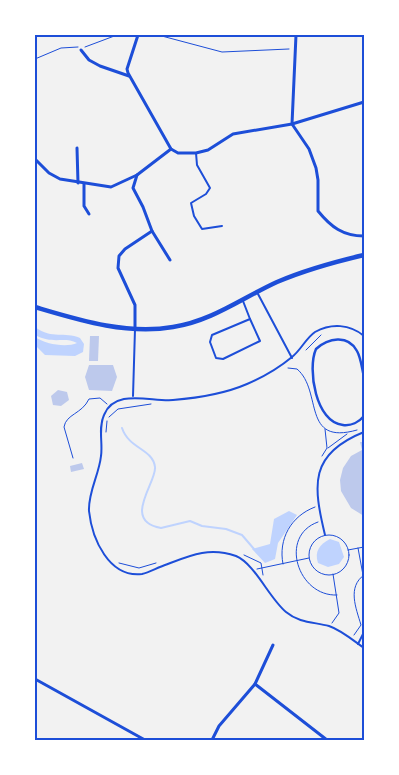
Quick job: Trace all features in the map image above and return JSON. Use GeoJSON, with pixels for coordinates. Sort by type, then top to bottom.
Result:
{"type":"FeatureCollection","features":[{"type":"Feature","properties":{"kind":"street"},"geometry":{"type":"LineString","coordinates":[[138,35],[127,69],[129,76],[171,150],[196,153],[208,150],[233,134],[292,124],[364,102]]}},
{"type":"Feature","properties":{"kind":"street"},"geometry":{"type":"LineString","coordinates":[[296,35],[292,124],[309,149],[316,168],[318,211],[326,222],[343,234],[364,236]]}},
{"type":"Feature","properties":{"kind":"street"},"geometry":{"type":"LineString","coordinates":[[81,50],[89,60],[100,66],[129,76]]}},
{"type":"Feature","properties":{"kind":"street"},"geometry":{"type":"LineString","coordinates":[[77,148],[78,183]]}},
{"type":"Feature","properties":{"kind":"street"},"geometry":{"type":"LineString","coordinates":[[35,159],[49,174],[60,179],[111,187],[137,175],[171,150]]}},
{"type":"Feature","properties":{"kind":"street"},"geometry":{"type":"LineString","coordinates":[[137,175],[132,188],[143,207],[152,231],[170,260]]}},
{"type":"Feature","properties":{"kind":"street"},"geometry":{"type":"LineString","coordinates":[[84,184],[84,206],[90,214]]}},
{"type":"Feature","properties":{"kind":"street"},"geometry":{"type":"LineString","coordinates":[[135,329],[134,305],[118,268],[120,256],[125,249],[152,231]]}},
{"type":"Feature","properties":{"kind":"street"},"geometry":{"type":"LineString","coordinates":[[35,307],[106,326],[135,329],[172,328],[198,321],[298,274],[334,262],[364,256]]}},
{"type":"Feature","properties":{"kind":"street"},"geometry":{"type":"LineString","coordinates":[[364,378],[358,353],[347,342],[331,340],[316,349],[312,367],[324,416],[334,423],[346,426],[358,422],[364,416]]}},
{"type":"Feature","properties":{"kind":"street"},"geometry":{"type":"LineString","coordinates":[[212,740],[219,726],[255,684],[273,645]]}},
{"type":"Feature","properties":{"kind":"street"},"geometry":{"type":"LineString","coordinates":[[35,679],[145,740]]}},
{"type":"Feature","properties":{"kind":"street"},"geometry":{"type":"LineString","coordinates":[[255,684],[326,740]]}},
{"type":"Feature","properties":{"kind":"lane"},"geometry":{"type":"LineString","coordinates":[[196,153],[197,165],[210,188],[206,194],[191,203],[191,210],[202,229],[222,226]]}},
{"type":"Feature","properties":{"kind":"lane"},"geometry":{"type":"LineString","coordinates":[[258,294],[292,358]]}},
{"type":"Feature","properties":{"kind":"lane"},"geometry":{"type":"LineString","coordinates":[[243,301],[260,342],[223,359],[216,358],[210,342],[212,335],[250,319]]}},
{"type":"Feature","properties":{"kind":"lane"},"geometry":{"type":"LineString","coordinates":[[364,336],[341,325],[328,327],[314,333],[292,358],[247,384],[217,393],[171,400],[134,398],[117,402],[109,407],[101,423],[102,456],[89,510],[94,536],[110,562],[125,570],[143,574],[211,551],[239,557],[252,570],[274,601],[288,614],[301,621],[329,626],[364,648]]}},
{"type":"Feature","properties":{"kind":"lane"},"geometry":{"type":"LineString","coordinates":[[134,398],[135,329]]}},
{"type":"Feature","properties":{"kind":"lane"},"geometry":{"type":"LineString","coordinates":[[325,535],[318,506],[316,487],[325,458],[341,442],[364,432]]}},
{"type":"Feature","properties":{"kind":"lane"},"geometry":{"type":"LineString","coordinates":[[358,644],[364,632]]}},
{"type":"Feature","properties":{"kind":"path"},"geometry":{"type":"LineString","coordinates":[[35,59],[62,48],[78,47],[81,50],[117,35]]}},
{"type":"Feature","properties":{"kind":"path"},"geometry":{"type":"LineString","coordinates":[[158,35],[222,52],[296,48]]}},
{"type":"Feature","properties":{"kind":"path"},"geometry":{"type":"LineString","coordinates":[[73,458],[64,427],[68,418],[82,412],[89,399],[95,397],[100,398],[109,407]]}},
{"type":"Feature","properties":{"kind":"path"},"geometry":{"type":"LineString","coordinates":[[106,435],[107,421],[112,413],[129,406],[146,404]]}},
{"type":"Feature","properties":{"kind":"path"},"geometry":{"type":"LineString","coordinates":[[327,448],[348,433]]}},
{"type":"Feature","properties":{"kind":"path"},"geometry":{"type":"LineString","coordinates":[[283,564],[281,549],[287,531],[297,518],[318,506]]}},
{"type":"Feature","properties":{"kind":"path"},"geometry":{"type":"LineString","coordinates":[[321,521],[307,528],[303,533],[297,543],[297,561],[300,572],[310,587],[320,593],[337,595]]}},
{"type":"Feature","properties":{"kind":"path"},"geometry":{"type":"LineString","coordinates":[[325,535],[335,535],[345,542],[348,550],[347,564],[341,571],[333,574],[323,573],[314,568],[310,558],[311,546],[316,539],[325,535]]}},
{"type":"Feature","properties":{"kind":"path"},"geometry":{"type":"LineString","coordinates":[[348,550],[364,547]]}},
{"type":"Feature","properties":{"kind":"path"},"geometry":{"type":"LineString","coordinates":[[351,640],[361,625],[353,593],[358,580],[363,575],[358,548]]}},
{"type":"Feature","properties":{"kind":"path"},"geometry":{"type":"LineString","coordinates":[[238,553],[261,563],[266,582]]}},
{"type":"Feature","properties":{"kind":"path"},"geometry":{"type":"LineString","coordinates":[[252,570],[310,558]]}},
{"type":"Feature","properties":{"kind":"path"},"geometry":{"type":"LineString","coordinates":[[114,559],[129,567],[139,568],[163,561]]}},
{"type":"Feature","properties":{"kind":"path"},"geometry":{"type":"LineString","coordinates":[[360,560],[364,559]]}},
{"type":"Feature","properties":{"kind":"path"},"geometry":{"type":"LineString","coordinates":[[329,626],[339,613],[333,574]]}},
{"type":"Feature","properties":{"kind":"path"},"geometry":{"type":"LineString","coordinates":[[325,622],[332,622]]}},
{"type":"Feature","properties":{"kind":"water"},"geometry":{"type":"Polygon","coordinates":[[[35,327],[47,333],[80,338],[84,344],[83,352],[75,356],[45,355],[35,345],[35,337],[44,342],[56,344],[67,345],[77,343],[68,340],[42,338],[35,335],[35,327]]]}},
{"type":"Feature","properties":{"kind":"water"},"geometry":{"type":"Polygon","coordinates":[[[289,511],[297,515],[278,543],[275,559],[265,563],[252,549],[270,544],[274,519],[289,511]]]}},
{"type":"Feature","properties":{"kind":"water"},"geometry":{"type":"Polygon","coordinates":[[[330,539],[339,542],[344,557],[339,564],[328,567],[318,563],[317,551],[323,543],[330,539]]]}},
{"type":"Feature","properties":{"kind":"building"},"geometry":{"type":"Polygon","coordinates":[[[90,336],[99,336],[98,361],[89,361],[90,336]]]}},
{"type":"Feature","properties":{"kind":"building"},"geometry":{"type":"Polygon","coordinates":[[[89,365],[113,365],[117,377],[112,391],[89,390],[85,377],[89,365]]]}},
{"type":"Feature","properties":{"kind":"building"},"geometry":{"type":"Polygon","coordinates":[[[58,390],[67,392],[69,400],[61,406],[53,405],[51,396],[58,390]]]}},
{"type":"Feature","properties":{"kind":"building"},"geometry":{"type":"Polygon","coordinates":[[[360,442],[364,442],[364,516],[351,508],[341,491],[340,480],[343,468],[351,456],[362,450],[360,442]]]}},
{"type":"Feature","properties":{"kind":"building"},"geometry":{"type":"Polygon","coordinates":[[[82,463],[84,469],[71,472],[70,466],[82,463]]]}},
{"type":"Feature","properties":{"kind":"waterway"},"geometry":{"type":"LineString","coordinates":[[122,428],[125,435],[150,456],[155,467],[142,510],[143,518],[149,524],[161,528],[190,521],[202,526],[226,529],[242,535],[254,549]]}}]}
